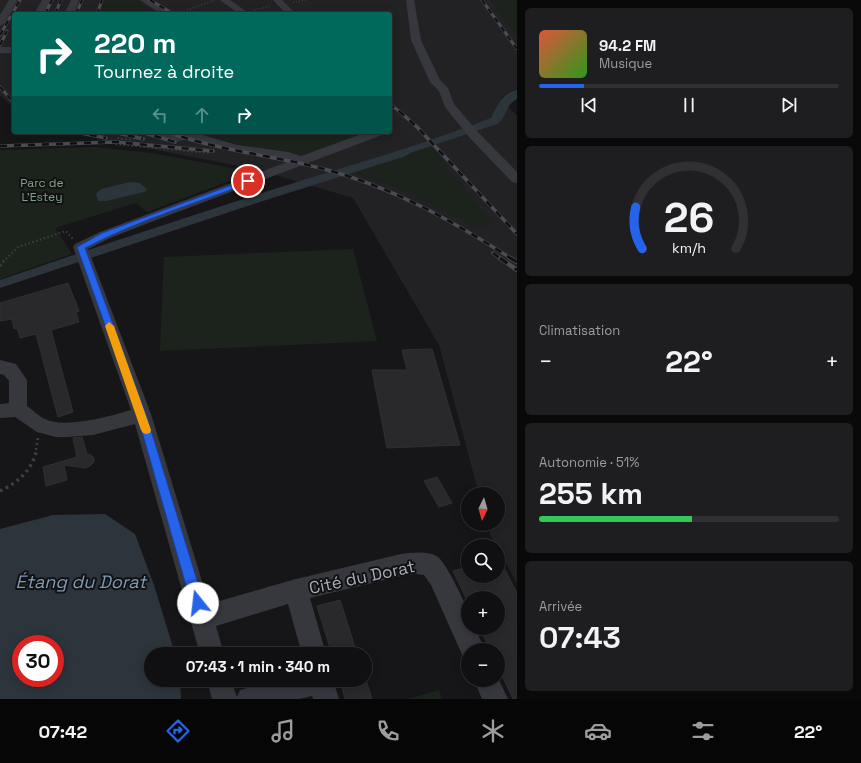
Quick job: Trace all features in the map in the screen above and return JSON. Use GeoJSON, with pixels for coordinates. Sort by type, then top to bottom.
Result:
{"type":"FeatureCollection","features":[{"type":"Feature","properties":{"kind":"street"},"geometry":{"type":"LineString","coordinates":[[0,23],[13,0]]}},
{"type":"Feature","properties":{"kind":"street"},"geometry":{"type":"LineString","coordinates":[[40,12],[46,0]]}},
{"type":"Feature","properties":{"kind":"street"},"geometry":{"type":"LineString","coordinates":[[70,12],[75,0]]}},
{"type":"Feature","properties":{"kind":"street"},"geometry":{"type":"LineString","coordinates":[[144,0],[164,12]]}},
{"type":"Feature","properties":{"kind":"street"},"geometry":{"type":"LineString","coordinates":[[224,0],[241,12]]}},
{"type":"Feature","properties":{"kind":"street"},"geometry":{"type":"LineString","coordinates":[[277,0],[289,12]]}},
{"type":"Feature","properties":{"kind":"street"},"geometry":{"type":"LineString","coordinates":[[410,0],[416,40],[435,82],[444,90],[449,105],[473,134],[517,179]]}},
{"type":"Feature","properties":{"kind":"street"},"geometry":{"type":"LineString","coordinates":[[0,50],[12,50]]}},
{"type":"Feature","properties":{"kind":"street"},"geometry":{"type":"LineString","coordinates":[[160,134],[174,138],[190,135],[236,148],[288,156],[302,161]]}},
{"type":"Feature","properties":{"kind":"street"},"geometry":{"type":"LineString","coordinates":[[210,647],[142,414],[83,255],[105,235],[373,134]]}},
{"type":"Feature","properties":{"kind":"street"},"geometry":{"type":"LineString","coordinates":[[0,367],[10,369],[18,380],[9,410],[43,427],[56,429],[83,428],[110,424],[142,414]]}},
{"type":"Feature","properties":{"kind":"street","name":"Cité du Dorat"},"geometry":{"type":"LineString","coordinates":[[202,618],[296,590],[416,563],[430,565],[439,577],[470,643]]}},
{"type":"Feature","properties":{"kind":"street"},"geometry":{"type":"LineString","coordinates":[[296,590],[312,647]]}},
{"type":"Feature","properties":{"kind":"street"},"geometry":{"type":"LineString","coordinates":[[221,687],[225,699]]}},
{"type":"Feature","properties":{"kind":"street"},"geometry":{"type":"LineString","coordinates":[[249,699],[323,687]]}},
{"type":"Feature","properties":{"kind":"street"},"geometry":{"type":"LineString","coordinates":[[489,687],[495,699]]}},
{"type":"Feature","properties":{"kind":"path"},"geometry":{"type":"LineString","coordinates":[[187,10],[216,0]]}},
{"type":"Feature","properties":{"kind":"path"},"geometry":{"type":"LineString","coordinates":[[156,134],[152,140],[136,136],[132,140],[118,138],[114,144],[217,154]]}},
{"type":"Feature","properties":{"kind":"path"},"geometry":{"type":"LineString","coordinates":[[0,266],[6,257],[18,247],[66,231],[83,255]]}},
{"type":"Feature","properties":{"kind":"path"},"geometry":{"type":"LineString","coordinates":[[0,491],[14,486],[30,468],[38,451],[38,436],[43,427]]}},
{"type":"Feature","properties":{"kind":"shaded area"},"geometry":{"type":"Polygon","coordinates":[[[0,0],[106,0],[102,12],[12,12],[12,106],[0,95],[0,0]]]}},
{"type":"Feature","properties":{"kind":"shaded area"},"geometry":{"type":"Polygon","coordinates":[[[136,0],[491,0],[517,36],[517,90],[510,91],[501,98],[517,116],[517,583],[505,562],[505,539],[492,539],[489,531],[505,531],[505,487],[477,487],[439,345],[353,198],[258,170],[75,134],[198,134],[296,158],[362,134],[392,134],[392,12],[153,12],[141,5],[136,0]],[[406,156],[354,172],[400,189],[406,156]]]}},
{"type":"Feature","properties":{"kind":"green space"},"geometry":{"type":"Polygon","coordinates":[[[106,0],[136,0],[141,5],[153,12],[102,12],[106,0]]]}},
{"type":"Feature","properties":{"kind":"green space"},"geometry":{"type":"Polygon","coordinates":[[[491,0],[517,0],[517,36],[491,0]]]}},
{"type":"Feature","properties":{"kind":"green space"},"geometry":{"type":"Polygon","coordinates":[[[198,134],[362,134],[296,158],[198,134]]]}},
{"type":"Feature","properties":{"kind":"green space","name":"Parc de L'Estey"},"geometry":{"type":"Polygon","coordinates":[[[94,147],[152,153],[253,172],[147,212],[136,203],[55,228],[72,254],[0,279],[0,150],[94,147]]]}},
{"type":"Feature","properties":{"kind":"green space"},"geometry":{"type":"Polygon","coordinates":[[[431,147],[492,222],[480,229],[400,189],[354,172],[431,147]]]}},
{"type":"Feature","properties":{"kind":"green space"},"geometry":{"type":"Polygon","coordinates":[[[353,249],[377,341],[160,351],[164,257],[353,249]]]}},
{"type":"Feature","properties":{"kind":"green space"},"geometry":{"type":"Polygon","coordinates":[[[439,690],[442,699],[407,699],[439,690]]]}},
{"type":"Feature","properties":{"kind":"water"},"geometry":{"type":"Polygon","coordinates":[[[517,90],[517,99],[510,105],[503,119],[497,124],[410,153],[406,156],[266,200],[0,288],[0,280],[105,244],[465,128],[491,118],[501,100],[507,94],[517,90]]]}},
{"type":"Feature","properties":{"kind":"water"},"geometry":{"type":"Polygon","coordinates":[[[130,182],[140,183],[147,190],[106,201],[98,201],[96,194],[101,189],[130,182]]]}},
{"type":"Feature","properties":{"kind":"water","name":"Étang du Dorat"},"geometry":{"type":"Polygon","coordinates":[[[105,514],[135,534],[154,585],[173,647],[144,647],[144,687],[180,687],[181,699],[0,699],[0,529],[53,515],[105,514]]]}},
{"type":"Feature","properties":{"kind":"building"},"geometry":{"type":"Polygon","coordinates":[[[68,283],[79,311],[76,312],[79,322],[51,330],[73,412],[58,417],[36,334],[20,338],[17,328],[14,329],[12,319],[0,321],[0,303],[68,283]]]}},
{"type":"Feature","properties":{"kind":"building"},"geometry":{"type":"Polygon","coordinates":[[[432,349],[460,445],[387,448],[372,370],[407,370],[402,350],[432,349]]]}},
{"type":"Feature","properties":{"kind":"building"},"geometry":{"type":"Polygon","coordinates":[[[82,437],[87,454],[94,458],[94,462],[85,468],[64,465],[67,480],[46,486],[43,467],[77,457],[73,438],[82,437]]]}},
{"type":"Feature","properties":{"kind":"building"},"geometry":{"type":"Polygon","coordinates":[[[437,477],[452,503],[439,507],[424,481],[437,477]]]}},
{"type":"Feature","properties":{"kind":"building"},"geometry":{"type":"Polygon","coordinates":[[[461,569],[461,583],[505,583],[505,570],[517,593],[517,699],[513,699],[505,682],[505,643],[487,643],[483,635],[505,635],[505,591],[463,591],[453,571],[461,569]]]}},
{"type":"Feature","properties":{"kind":"building"},"geometry":{"type":"Polygon","coordinates":[[[340,600],[355,647],[330,647],[317,606],[340,600]]]}},
{"type":"Feature","properties":{"kind":"building"},"geometry":{"type":"Polygon","coordinates":[[[342,687],[368,687],[372,699],[345,699],[342,687]]]}},
{"type":"Feature","properties":{"kind":"railway"},"geometry":{"type":"LineString","coordinates":[[13,12],[20,0]]}},
{"type":"Feature","properties":{"kind":"railway"},"geometry":{"type":"LineString","coordinates":[[46,12],[52,0]]}},
{"type":"Feature","properties":{"kind":"railway"},"geometry":{"type":"LineString","coordinates":[[56,12],[61,0]]}},
{"type":"Feature","properties":{"kind":"railway"},"geometry":{"type":"LineString","coordinates":[[77,12],[82,0]]}},
{"type":"Feature","properties":{"kind":"railway"},"geometry":{"type":"LineString","coordinates":[[98,12],[102,0]]}},
{"type":"Feature","properties":{"kind":"railway"},"geometry":{"type":"LineString","coordinates":[[150,0],[171,12]]}},
{"type":"Feature","properties":{"kind":"railway"},"geometry":{"type":"LineString","coordinates":[[482,0],[517,49]]}},
{"type":"Feature","properties":{"kind":"railway"},"geometry":{"type":"LineString","coordinates":[[0,35],[12,14]]}},
{"type":"Feature","properties":{"kind":"railway"},"geometry":{"type":"LineString","coordinates":[[0,45],[7,31]]}},
{"type":"Feature","properties":{"kind":"railway"},"geometry":{"type":"LineString","coordinates":[[0,87],[12,101]]}},
{"type":"Feature","properties":{"kind":"railway"},"geometry":{"type":"LineString","coordinates":[[392,106],[400,112]]}},
{"type":"Feature","properties":{"kind":"railway"},"geometry":{"type":"LineString","coordinates":[[399,111],[417,127],[517,234]]}},
{"type":"Feature","properties":{"kind":"railway"},"geometry":{"type":"LineString","coordinates":[[86,134],[106,138]]}},
{"type":"Feature","properties":{"kind":"railway"},"geometry":{"type":"LineString","coordinates":[[122,134],[143,139]]}},
{"type":"Feature","properties":{"kind":"railway"},"geometry":{"type":"LineString","coordinates":[[148,134],[175,142]]}},
{"type":"Feature","properties":{"kind":"railway"},"geometry":{"type":"LineString","coordinates":[[174,134],[207,144],[324,169],[374,185],[421,206],[467,231],[512,259]]}},
{"type":"Feature","properties":{"kind":"railway"},"geometry":{"type":"LineString","coordinates":[[0,146],[115,142],[213,151]]}},
{"type":"Feature","properties":{"kind":"railway"},"geometry":{"type":"LineString","coordinates":[[493,253],[501,259]]}},
{"type":"Feature","properties":{"kind":"railway"},"geometry":{"type":"LineString","coordinates":[[500,258],[517,270]]}},
{"type":"Feature","properties":{"kind":"railway"},"geometry":{"type":"LineString","coordinates":[[510,258],[517,262]]}},
{"type":"Feature","properties":{"kind":"slow traffic"},"geometry":{"type":"LineString","coordinates":[[109,326],[142,414],[146,430]]}},
{"type":"Feature","properties":{"kind":"route"},"geometry":{"type":"LineString","coordinates":[[198,603],[142,414],[80,247],[132,224],[248,181]]}}]}
